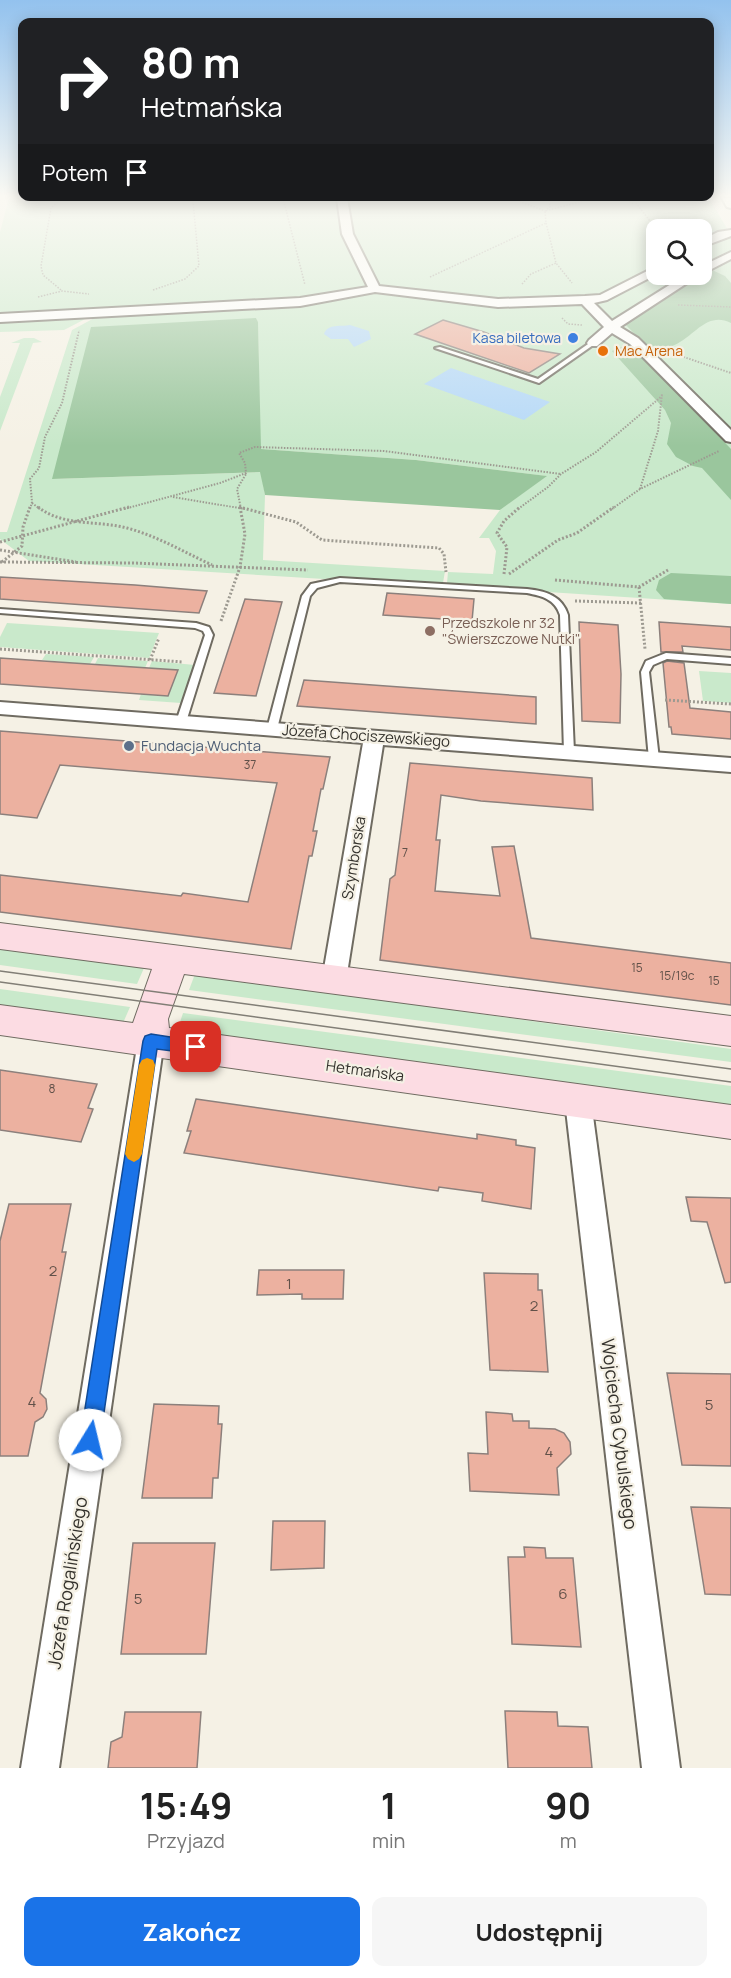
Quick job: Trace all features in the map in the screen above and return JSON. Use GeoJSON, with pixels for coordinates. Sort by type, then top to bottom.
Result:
{"type":"FeatureCollection","features":[{"type":"Feature","properties":{"kind":"main road"},"geometry":{"type":"LineString","coordinates":[[0,936],[731,1031]]}},
{"type":"Feature","properties":{"kind":"main road"},"geometry":{"type":"LineString","coordinates":[[151,1041],[151,1019],[172,959]]}},
{"type":"Feature","properties":{"kind":"main road","name":"Hetmańska"},"geometry":{"type":"LineString","coordinates":[[0,1020],[731,1122]]}},
{"type":"Feature","properties":{"kind":"street"},"geometry":{"type":"LineString","coordinates":[[371,281],[375,289]]}},
{"type":"Feature","properties":{"kind":"street"},"geometry":{"type":"LineString","coordinates":[[0,318],[300,302],[375,289],[498,303],[585,300],[603,298],[634,281]]}},
{"type":"Feature","properties":{"kind":"street"},"geometry":{"type":"LineString","coordinates":[[593,343],[611,327],[679,285]]}},
{"type":"Feature","properties":{"kind":"street"},"geometry":{"type":"LineString","coordinates":[[585,300],[611,327],[634,341],[731,438]]}},
{"type":"Feature","properties":{"kind":"street","name":"Józefa Chociszewskiego"},"geometry":{"type":"LineString","coordinates":[[0,708],[731,765]]}},
{"type":"Feature","properties":{"kind":"street","name":"Szymborska"},"geometry":{"type":"LineString","coordinates":[[334,980],[374,737]]}},
{"type":"Feature","properties":{"kind":"street","name":"Józefa Rogalińskiego"},"geometry":{"type":"LineString","coordinates":[[40,1768],[151,1041]]}},
{"type":"Feature","properties":{"kind":"street","name":"Wojciecha Cybulskiego"},"geometry":{"type":"LineString","coordinates":[[578,1101],[660,1768]]}},
{"type":"Feature","properties":{"kind":"lane"},"geometry":{"type":"LineString","coordinates":[[438,348],[538,381],[593,343]]}},
{"type":"Feature","properties":{"kind":"lane"},"geometry":{"type":"LineString","coordinates":[[272,729],[306,596],[314,586],[340,580],[527,591],[539,593],[557,601],[564,615],[569,752]]}},
{"type":"Feature","properties":{"kind":"lane"},"geometry":{"type":"LineString","coordinates":[[0,611],[201,627],[209,632],[210,636],[181,722]]}},
{"type":"Feature","properties":{"kind":"lane"},"geometry":{"type":"LineString","coordinates":[[654,759],[645,672],[654,660],[666,656],[731,661]]}},
{"type":"Feature","properties":{"kind":"path"},"geometry":{"type":"LineString","coordinates":[[50,281],[62,291],[91,294]]}},
{"type":"Feature","properties":{"kind":"path"},"geometry":{"type":"LineString","coordinates":[[152,290],[181,281]]}},
{"type":"Feature","properties":{"kind":"path"},"geometry":{"type":"LineString","coordinates":[[425,281],[437,282]]}},
{"type":"Feature","properties":{"kind":"path"},"geometry":{"type":"LineString","coordinates":[[517,286],[526,281]]}},
{"type":"Feature","properties":{"kind":"path"},"geometry":{"type":"LineString","coordinates":[[647,305],[731,307]]}},
{"type":"Feature","properties":{"kind":"path"},"geometry":{"type":"LineString","coordinates":[[1,563],[22,546],[21,536],[32,502],[30,479],[39,468],[41,449],[62,403],[81,324]]}},
{"type":"Feature","properties":{"kind":"path"},"geometry":{"type":"LineString","coordinates":[[634,341],[731,373]]}},
{"type":"Feature","properties":{"kind":"path"},"geometry":{"type":"LineString","coordinates":[[640,489],[658,431],[665,372]]}},
{"type":"Feature","properties":{"kind":"path"},"geometry":{"type":"LineString","coordinates":[[503,578],[507,547],[497,532],[504,521],[561,474],[596,452],[662,396]]}},
{"type":"Feature","properties":{"kind":"path"},"geometry":{"type":"LineString","coordinates":[[221,621],[240,567],[245,534],[237,489],[246,473],[245,463],[239,453],[255,447],[384,452],[464,460],[561,474]]}},
{"type":"Feature","properties":{"kind":"path"},"geometry":{"type":"LineString","coordinates":[[503,578],[558,540],[577,533],[640,489],[721,451]]}},
{"type":"Feature","properties":{"kind":"path"},"geometry":{"type":"LineString","coordinates":[[0,542],[220,483],[246,473]]}},
{"type":"Feature","properties":{"kind":"path"},"geometry":{"type":"LineString","coordinates":[[166,497],[187,497],[240,507],[296,522],[306,527],[314,537],[322,540],[439,548],[444,554],[446,574]]}},
{"type":"Feature","properties":{"kind":"path"},"geometry":{"type":"LineString","coordinates":[[32,502],[42,511],[73,522],[125,527],[217,567]]}},
{"type":"Feature","properties":{"kind":"path"},"geometry":{"type":"LineString","coordinates":[[0,550],[88,564]]}},
{"type":"Feature","properties":{"kind":"path"},"geometry":{"type":"LineString","coordinates":[[1,563],[133,563],[309,570]]}},
{"type":"Feature","properties":{"kind":"path"},"geometry":{"type":"LineString","coordinates":[[544,580],[639,587],[668,570]]}},
{"type":"Feature","properties":{"kind":"path"},"geometry":{"type":"LineString","coordinates":[[503,578],[513,578]]}},
{"type":"Feature","properties":{"kind":"path"},"geometry":{"type":"LineString","coordinates":[[639,587],[645,650]]}},
{"type":"Feature","properties":{"kind":"path"},"geometry":{"type":"LineString","coordinates":[[557,601],[641,603]]}},
{"type":"Feature","properties":{"kind":"path"},"geometry":{"type":"LineString","coordinates":[[0,649],[200,663]]}},
{"type":"Feature","properties":{"kind":"path"},"geometry":{"type":"LineString","coordinates":[[648,698],[731,705]]}},
{"type":"Feature","properties":{"kind":"green space"},"geometry":{"type":"Polygon","coordinates":[[[0,281],[646,281],[646,285],[712,285],[712,281],[731,281],[731,604],[447,583],[448,572],[493,574],[496,551],[489,538],[479,538],[500,510],[546,476],[416,460],[260,449],[258,323],[256,318],[53,479],[261,472],[265,495],[263,560],[445,571],[443,583],[342,577],[324,579],[29,561],[0,539],[0,532],[7,532],[72,330],[100,315],[0,317],[0,281]]]}},
{"type":"Feature","properties":{"kind":"green space"},"geometry":{"type":"Polygon","coordinates":[[[712,281],[729,281],[731,283],[731,323],[723,320],[710,322],[677,344],[652,352],[624,323],[687,285],[712,285],[712,281]]]}},
{"type":"Feature","properties":{"kind":"green space"},"geometry":{"type":"Polygon","coordinates":[[[93,315],[64,330],[0,332],[0,320],[93,315]]]}},
{"type":"Feature","properties":{"kind":"green space"},"geometry":{"type":"Polygon","coordinates":[[[256,318],[258,322],[261,449],[416,460],[547,476],[500,510],[265,495],[260,472],[52,479],[91,327],[256,318]]]}},
{"type":"Feature","properties":{"kind":"green space"},"geometry":{"type":"Polygon","coordinates":[[[24,338],[34,338],[42,342],[33,343],[0,431],[0,397],[20,343],[11,343],[24,338]]]}},
{"type":"Feature","properties":{"kind":"green space"},"geometry":{"type":"Polygon","coordinates":[[[629,344],[731,449],[731,500],[702,468],[676,457],[667,444],[671,423],[665,410],[612,351],[629,344]]]}},
{"type":"Feature","properties":{"kind":"green space"},"geometry":{"type":"Polygon","coordinates":[[[671,573],[731,576],[731,604],[664,599],[656,590],[659,580],[671,573]]]}},
{"type":"Feature","properties":{"kind":"green space"},"geometry":{"type":"Polygon","coordinates":[[[7,623],[159,633],[149,658],[0,647],[0,637],[7,623]]]}},
{"type":"Feature","properties":{"kind":"green space"},"geometry":{"type":"Polygon","coordinates":[[[46,654],[94,657],[90,664],[87,664],[42,660],[46,654]]]}},
{"type":"Feature","properties":{"kind":"green space"},"geometry":{"type":"Polygon","coordinates":[[[98,658],[148,661],[145,668],[141,668],[95,664],[98,658]]]}},
{"type":"Feature","properties":{"kind":"green space"},"geometry":{"type":"Polygon","coordinates":[[[152,661],[195,665],[181,703],[139,700],[141,694],[168,696],[178,671],[149,668],[152,661]]]}},
{"type":"Feature","properties":{"kind":"green space"},"geometry":{"type":"Polygon","coordinates":[[[699,671],[731,673],[731,703],[703,701],[699,671]]]}},
{"type":"Feature","properties":{"kind":"green space"},"geometry":{"type":"Polygon","coordinates":[[[0,949],[144,968],[137,984],[0,965],[0,949]]]}},
{"type":"Feature","properties":{"kind":"green space"},"geometry":{"type":"Polygon","coordinates":[[[195,974],[731,1049],[731,1062],[189,990],[195,974]]]}},
{"type":"Feature","properties":{"kind":"green space"},"geometry":{"type":"Polygon","coordinates":[[[0,989],[130,1007],[123,1023],[0,1006],[0,989]]]}},
{"type":"Feature","properties":{"kind":"green space"},"geometry":{"type":"Polygon","coordinates":[[[183,1013],[731,1086],[731,1106],[177,1031],[183,1013]]]}},
{"type":"Feature","properties":{"kind":"water"},"geometry":{"type":"Polygon","coordinates":[[[350,325],[369,331],[371,339],[354,347],[348,339],[331,339],[324,334],[328,328],[350,325]]]}},
{"type":"Feature","properties":{"kind":"water"},"geometry":{"type":"Polygon","coordinates":[[[451,368],[550,402],[524,420],[424,384],[451,368]]]}},
{"type":"Feature","properties":{"kind":"building"},"geometry":{"type":"Polygon","coordinates":[[[443,320],[484,332],[524,348],[560,354],[529,373],[415,334],[443,320]]]}},
{"type":"Feature","properties":{"kind":"building"},"geometry":{"type":"Polygon","coordinates":[[[0,577],[207,591],[199,613],[0,599],[0,577]]]}},
{"type":"Feature","properties":{"kind":"building"},"geometry":{"type":"Polygon","coordinates":[[[387,593],[474,599],[472,621],[383,615],[387,593]]]}},
{"type":"Feature","properties":{"kind":"building"},"geometry":{"type":"Polygon","coordinates":[[[245,599],[282,602],[256,696],[214,693],[245,599]]]}},
{"type":"Feature","properties":{"kind":"building"},"geometry":{"type":"Polygon","coordinates":[[[579,622],[618,625],[621,674],[620,723],[582,721],[579,622]]]}},
{"type":"Feature","properties":{"kind":"building"},"geometry":{"type":"Polygon","coordinates":[[[659,622],[731,627],[731,650],[682,646],[683,652],[661,652],[659,622]]]}},
{"type":"Feature","properties":{"kind":"building"},"geometry":{"type":"Polygon","coordinates":[[[0,658],[178,670],[168,696],[0,684],[0,658]]]}},
{"type":"Feature","properties":{"kind":"building"},"geometry":{"type":"Polygon","coordinates":[[[667,661],[684,663],[690,708],[731,712],[731,739],[672,734],[671,727],[669,727],[663,663],[667,661]]]}},
{"type":"Feature","properties":{"kind":"building"},"geometry":{"type":"Polygon","coordinates":[[[304,680],[536,697],[536,724],[297,706],[304,680]]]}},
{"type":"Feature","properties":{"kind":"building"},"geometry":{"type":"Polygon","coordinates":[[[0,731],[330,757],[323,789],[321,789],[313,831],[317,831],[312,856],[309,856],[291,949],[0,912],[0,875],[181,896],[183,893],[248,902],[277,783],[60,765],[37,818],[0,814],[0,731]]]}},
{"type":"Feature","properties":{"kind":"building"},"geometry":{"type":"Polygon","coordinates":[[[410,763],[592,778],[593,810],[481,801],[441,795],[436,840],[440,840],[435,891],[500,896],[492,847],[514,846],[531,938],[731,963],[731,1005],[380,960],[390,879],[395,875],[410,763]]]}},
{"type":"Feature","properties":{"kind":"building"},"geometry":{"type":"Polygon","coordinates":[[[0,1070],[97,1084],[88,1108],[93,1109],[81,1142],[0,1130],[0,1070]]]}},
{"type":"Feature","properties":{"kind":"building"},"geometry":{"type":"Polygon","coordinates":[[[196,1099],[477,1139],[477,1134],[516,1140],[516,1145],[535,1148],[531,1209],[482,1201],[483,1193],[439,1187],[438,1191],[184,1153],[191,1131],[187,1131],[196,1099]]]}},
{"type":"Feature","properties":{"kind":"building"},"geometry":{"type":"Polygon","coordinates":[[[686,1197],[731,1198],[731,1282],[725,1283],[707,1222],[691,1221],[686,1197]]]}},
{"type":"Feature","properties":{"kind":"building"},"geometry":{"type":"Polygon","coordinates":[[[9,1204],[71,1204],[62,1252],[66,1252],[40,1393],[46,1399],[47,1409],[43,1417],[35,1422],[28,1456],[0,1456],[0,1241],[9,1204]]]}},
{"type":"Feature","properties":{"kind":"building"},"geometry":{"type":"Polygon","coordinates":[[[259,1270],[344,1270],[343,1299],[302,1299],[302,1294],[257,1295],[259,1270]]]}},
{"type":"Feature","properties":{"kind":"building"},"geometry":{"type":"Polygon","coordinates":[[[484,1273],[538,1274],[538,1290],[542,1290],[548,1372],[490,1370],[484,1273]]]}},
{"type":"Feature","properties":{"kind":"building"},"geometry":{"type":"Polygon","coordinates":[[[667,1373],[731,1374],[731,1466],[682,1465],[667,1373]]]}},
{"type":"Feature","properties":{"kind":"building"},"geometry":{"type":"Polygon","coordinates":[[[154,1404],[219,1406],[218,1424],[222,1424],[218,1478],[213,1478],[212,1498],[142,1498],[154,1404]]]}},
{"type":"Feature","properties":{"kind":"building"},"geometry":{"type":"Polygon","coordinates":[[[486,1412],[512,1414],[513,1421],[529,1421],[529,1428],[555,1429],[564,1433],[570,1442],[571,1454],[557,1468],[559,1495],[470,1491],[468,1453],[488,1454],[486,1412]]]}},
{"type":"Feature","properties":{"kind":"building"},"geometry":{"type":"Polygon","coordinates":[[[691,1507],[731,1508],[731,1595],[705,1594],[691,1507]]]}},
{"type":"Feature","properties":{"kind":"building"},"geometry":{"type":"Polygon","coordinates":[[[273,1521],[325,1521],[324,1568],[271,1570],[273,1521]]]}},
{"type":"Feature","properties":{"kind":"building"},"geometry":{"type":"Polygon","coordinates":[[[133,1543],[215,1543],[206,1654],[121,1654],[133,1543]]]}},
{"type":"Feature","properties":{"kind":"building"},"geometry":{"type":"Polygon","coordinates":[[[524,1547],[545,1548],[546,1558],[573,1558],[581,1647],[512,1644],[508,1557],[525,1557],[524,1547]]]}},
{"type":"Feature","properties":{"kind":"building"},"geometry":{"type":"Polygon","coordinates":[[[505,1711],[557,1712],[558,1726],[588,1727],[592,1768],[508,1768],[505,1711]]]}},
{"type":"Feature","properties":{"kind":"building"},"geometry":{"type":"Polygon","coordinates":[[[125,1712],[201,1712],[197,1768],[108,1768],[111,1742],[122,1737],[125,1712]]]}},
{"type":"Feature","properties":{"kind":"tram line"},"geometry":{"type":"LineString","coordinates":[[0,971],[731,1069]]}},
{"type":"Feature","properties":{"kind":"tram line"},"geometry":{"type":"LineString","coordinates":[[0,982],[731,1082]]}},
{"type":"Feature","properties":{"kind":"slow traffic"},"geometry":{"type":"LineString","coordinates":[[134,1154],[147,1065]]}},
{"type":"Feature","properties":{"kind":"place","name":"Kasa biletowa"},"geometry":{"type":"Point","coordinates":[573,338]}},
{"type":"Feature","properties":{"kind":"place","name":"Mac Arena"},"geometry":{"type":"Point","coordinates":[603,351]}},
{"type":"Feature","properties":{"kind":"place","name":"Przedszkole nr 32 \"Świerszczowe Nutki\""},"geometry":{"type":"Point","coordinates":[430,631]}},
{"type":"Feature","properties":{"kind":"place","name":"Fundacja Wuchta"},"geometry":{"type":"Point","coordinates":[129,746]}},
{"type":"Feature","properties":{"kind":"route"},"geometry":{"type":"LineString","coordinates":[[90,1440],[151,1041],[196,1047]]}}]}
